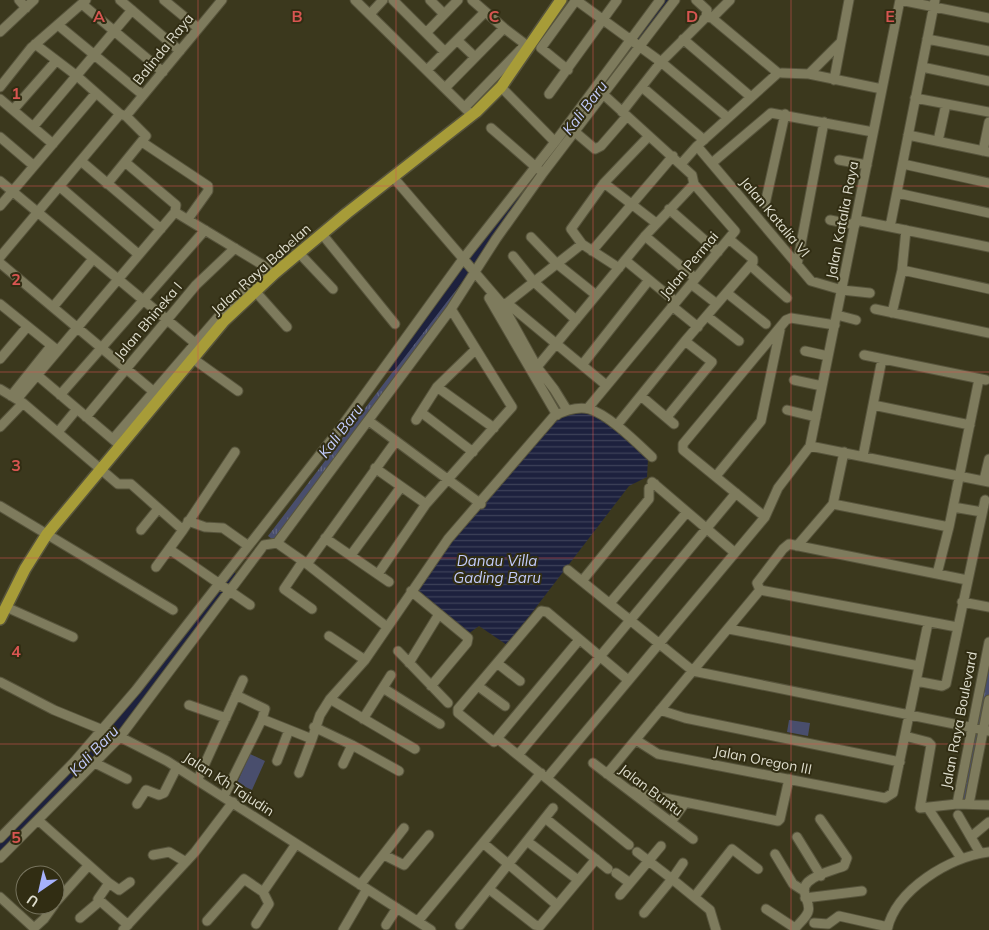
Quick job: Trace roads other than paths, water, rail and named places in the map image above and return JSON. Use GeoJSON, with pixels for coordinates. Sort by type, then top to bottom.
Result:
{"type":"FeatureCollection","features":[{"type":"Feature","properties":{"kind":"main road","name":"Jalan Raya Babelan"},"geometry":{"type":"LineString","coordinates":[[0,619],[25,569],[47,534],[101,468],[117,442],[192,358],[198,346],[255,291],[271,270],[299,253],[392,178],[468,111],[501,87],[527,46],[561,0]]}},
{"type":"Feature","properties":{"kind":"street"},"geometry":{"type":"LineString","coordinates":[[19,0],[26,8]]}},
{"type":"Feature","properties":{"kind":"street"},"geometry":{"type":"LineString","coordinates":[[0,32],[3,22],[26,8],[34,0]]}},
{"type":"Feature","properties":{"kind":"street"},"geometry":{"type":"LineString","coordinates":[[120,0],[180,50]]}},
{"type":"Feature","properties":{"kind":"street"},"geometry":{"type":"LineString","coordinates":[[164,0],[198,28]]}},
{"type":"Feature","properties":{"kind":"street"},"geometry":{"type":"LineString","coordinates":[[355,0],[468,111],[527,46],[472,0]]}},
{"type":"Feature","properties":{"kind":"street"},"geometry":{"type":"LineString","coordinates":[[370,14],[383,0]]}},
{"type":"Feature","properties":{"kind":"street"},"geometry":{"type":"LineString","coordinates":[[393,0],[445,52]]}},
{"type":"Feature","properties":{"kind":"street"},"geometry":{"type":"LineString","coordinates":[[430,0],[444,14]]}},
{"type":"Feature","properties":{"kind":"street"},"geometry":{"type":"LineString","coordinates":[[426,33],[458,0]]}},
{"type":"Feature","properties":{"kind":"street"},"geometry":{"type":"LineString","coordinates":[[568,70],[541,48],[576,0],[661,62],[727,117]]}},
{"type":"Feature","properties":{"kind":"street"},"geometry":{"type":"LineString","coordinates":[[549,94],[617,0]]}},
{"type":"Feature","properties":{"kind":"street"},"geometry":{"type":"LineString","coordinates":[[0,838],[111,733],[262,548],[278,543],[451,309],[509,212],[539,170],[554,142],[595,99],[635,43],[676,0]]}},
{"type":"Feature","properties":{"kind":"street"},"geometry":{"type":"LineString","coordinates":[[681,164],[727,117],[778,73],[709,18],[708,10],[696,0]]}},
{"type":"Feature","properties":{"kind":"street"},"geometry":{"type":"LineString","coordinates":[[575,132],[595,149],[601,146],[661,62],[683,40],[730,0]]}},
{"type":"Feature","properties":{"kind":"street"},"geometry":{"type":"LineString","coordinates":[[834,80],[849,0]]}},
{"type":"Feature","properties":{"kind":"street"},"geometry":{"type":"LineString","coordinates":[[900,0],[934,3],[989,18]]}},
{"type":"Feature","properties":{"kind":"street","name":"Jalan Katalia Raya"},"geometry":{"type":"LineString","coordinates":[[810,446],[900,0]]}},
{"type":"Feature","properties":{"kind":"street"},"geometry":{"type":"LineString","coordinates":[[539,170],[575,132],[595,99],[635,43],[658,1]]}},
{"type":"Feature","properties":{"kind":"street"},"geometry":{"type":"LineString","coordinates":[[0,87],[35,44],[84,2],[114,33],[163,72]]}},
{"type":"Feature","properties":{"kind":"street","name":"Balinda Raya"},"geometry":{"type":"LineString","coordinates":[[0,257],[81,161],[163,72],[217,2]]}},
{"type":"Feature","properties":{"kind":"street"},"geometry":{"type":"LineString","coordinates":[[890,227],[934,3]]}},
{"type":"Feature","properties":{"kind":"street"},"geometry":{"type":"LineString","coordinates":[[33,127],[95,57],[132,10]]}},
{"type":"Feature","properties":{"kind":"street"},"geometry":{"type":"LineString","coordinates":[[426,70],[486,12]]}},
{"type":"Feature","properties":{"kind":"street"},"geometry":{"type":"LineString","coordinates":[[58,25],[95,57],[143,94]]}},
{"type":"Feature","properties":{"kind":"street"},"geometry":{"type":"LineString","coordinates":[[445,88],[504,28]]}},
{"type":"Feature","properties":{"kind":"street"},"geometry":{"type":"LineString","coordinates":[[927,39],[989,51]]}},
{"type":"Feature","properties":{"kind":"street"},"geometry":{"type":"LineString","coordinates":[[457,40],[475,57]]}},
{"type":"Feature","properties":{"kind":"street"},"geometry":{"type":"LineString","coordinates":[[683,40],[751,97]]}},
{"type":"Feature","properties":{"kind":"street"},"geometry":{"type":"LineString","coordinates":[[809,74],[840,43]]}},
{"type":"Feature","properties":{"kind":"street"},"geometry":{"type":"LineString","coordinates":[[35,44],[77,76],[146,134],[142,142],[107,184]]}},
{"type":"Feature","properties":{"kind":"street"},"geometry":{"type":"LineString","coordinates":[[14,110],[56,61]]}},
{"type":"Feature","properties":{"kind":"street"},"geometry":{"type":"LineString","coordinates":[[922,68],[989,81]]}},
{"type":"Feature","properties":{"kind":"street"},"geometry":{"type":"LineString","coordinates":[[782,73],[809,74],[882,89]]}},
{"type":"Feature","properties":{"kind":"street"},"geometry":{"type":"LineString","coordinates":[[501,87],[554,142]]}},
{"type":"Feature","properties":{"kind":"street","name":"Jalan Katalia VI"},"geometry":{"type":"LineString","coordinates":[[642,87],[700,143],[712,163],[797,265],[814,282],[842,290],[870,293]]}},
{"type":"Feature","properties":{"kind":"street"},"geometry":{"type":"LineString","coordinates":[[0,206],[96,93]]}},
{"type":"Feature","properties":{"kind":"street"},"geometry":{"type":"LineString","coordinates":[[916,98],[989,112]]}},
{"type":"Feature","properties":{"kind":"street"},"geometry":{"type":"LineString","coordinates":[[0,99],[53,144]]}},
{"type":"Feature","properties":{"kind":"street","name":"Jalan Permai"},"geometry":{"type":"LineString","coordinates":[[588,408],[730,239],[735,228],[694,184],[692,175],[673,156],[625,114],[595,99]]}},
{"type":"Feature","properties":{"kind":"street"},"geometry":{"type":"LineString","coordinates":[[938,141],[946,104]]}},
{"type":"Feature","properties":{"kind":"street"},"geometry":{"type":"LineString","coordinates":[[712,163],[771,113],[785,114],[873,132]]}},
{"type":"Feature","properties":{"kind":"street"},"geometry":{"type":"LineString","coordinates":[[765,204],[785,114]]}},
{"type":"Feature","properties":{"kind":"street"},"geometry":{"type":"LineString","coordinates":[[797,265],[824,122]]}},
{"type":"Feature","properties":{"kind":"street"},"geometry":{"type":"LineString","coordinates":[[908,135],[986,151],[989,122]]}},
{"type":"Feature","properties":{"kind":"street"},"geometry":{"type":"LineString","coordinates":[[491,128],[539,170]]}},
{"type":"Feature","properties":{"kind":"street"},"geometry":{"type":"LineString","coordinates":[[619,268],[582,244],[572,229],[604,183],[649,136]]}},
{"type":"Feature","properties":{"kind":"street"},"geometry":{"type":"LineString","coordinates":[[0,137],[34,166]]}},
{"type":"Feature","properties":{"kind":"street"},"geometry":{"type":"LineString","coordinates":[[142,142],[208,186],[208,191],[188,219]]}},
{"type":"Feature","properties":{"kind":"street"},"geometry":{"type":"LineString","coordinates":[[592,251],[673,156]]}},
{"type":"Feature","properties":{"kind":"street"},"geometry":{"type":"LineString","coordinates":[[839,160],[867,165]]}},
{"type":"Feature","properties":{"kind":"street"},"geometry":{"type":"LineString","coordinates":[[81,161],[161,229]]}},
{"type":"Feature","properties":{"kind":"street"},"geometry":{"type":"LineString","coordinates":[[0,427],[17,399],[54,348],[77,327],[176,212],[176,205],[125,162]]}},
{"type":"Feature","properties":{"kind":"street"},"geometry":{"type":"LineString","coordinates":[[902,164],[989,183]]}},
{"type":"Feature","properties":{"kind":"street"},"geometry":{"type":"LineString","coordinates":[[392,178],[499,303],[537,367],[554,389],[566,410]]}},
{"type":"Feature","properties":{"kind":"street"},"geometry":{"type":"LineString","coordinates":[[0,181],[198,346]]}},
{"type":"Feature","properties":{"kind":"street"},"geometry":{"type":"LineString","coordinates":[[604,183],[656,223]]}},
{"type":"Feature","properties":{"kind":"street"},"geometry":{"type":"LineString","coordinates":[[537,367],[656,223],[694,184]]}},
{"type":"Feature","properties":{"kind":"street"},"geometry":{"type":"LineString","coordinates":[[60,186],[138,254]]}},
{"type":"Feature","properties":{"kind":"street"},"geometry":{"type":"LineString","coordinates":[[897,193],[989,213]]}},
{"type":"Feature","properties":{"kind":"street"},"geometry":{"type":"LineString","coordinates":[[669,209],[718,252]]}},
{"type":"Feature","properties":{"kind":"street"},"geometry":{"type":"LineString","coordinates":[[37,375],[117,442],[154,392],[198,346],[225,308],[271,270],[176,212]]}},
{"type":"Feature","properties":{"kind":"street"},"geometry":{"type":"LineString","coordinates":[[0,858],[95,763],[111,733],[249,542],[339,430],[463,263],[509,212]]}},
{"type":"Feature","properties":{"kind":"street"},"geometry":{"type":"LineString","coordinates":[[830,220],[890,227],[989,247]]}},
{"type":"Feature","properties":{"kind":"street"},"geometry":{"type":"LineString","coordinates":[[60,395],[205,230]]}},
{"type":"Feature","properties":{"kind":"street"},"geometry":{"type":"LineString","coordinates":[[892,313],[902,270],[906,230]]}},
{"type":"Feature","properties":{"kind":"street"},"geometry":{"type":"LineString","coordinates":[[322,234],[395,324]]}},
{"type":"Feature","properties":{"kind":"street"},"geometry":{"type":"LineString","coordinates":[[645,236],[717,304]]}},
{"type":"Feature","properties":{"kind":"street"},"geometry":{"type":"LineString","coordinates":[[531,237],[556,263],[596,295]]}},
{"type":"Feature","properties":{"kind":"street"},"geometry":{"type":"LineString","coordinates":[[617,426],[685,341],[751,266],[753,259],[730,239]]}},
{"type":"Feature","properties":{"kind":"street"},"geometry":{"type":"LineString","coordinates":[[499,303],[534,282],[582,244]]}},
{"type":"Feature","properties":{"kind":"street","name":"Jalan Bhineka I"},"geometry":{"type":"LineString","coordinates":[[86,417],[196,285],[235,248]]}},
{"type":"Feature","properties":{"kind":"street"},"geometry":{"type":"LineString","coordinates":[[299,253],[333,289]]}},
{"type":"Feature","properties":{"kind":"street"},"geometry":{"type":"LineString","coordinates":[[513,256],[534,282],[576,320]]}},
{"type":"Feature","properties":{"kind":"street"},"geometry":{"type":"LineString","coordinates":[[53,307],[93,259]]}},
{"type":"Feature","properties":{"kind":"street"},"geometry":{"type":"LineString","coordinates":[[625,260],[698,327]]}},
{"type":"Feature","properties":{"kind":"street"},"geometry":{"type":"LineString","coordinates":[[0,263],[154,392]]}},
{"type":"Feature","properties":{"kind":"street"},"geometry":{"type":"LineString","coordinates":[[751,266],[787,298]]}},
{"type":"Feature","properties":{"kind":"street"},"geometry":{"type":"LineString","coordinates":[[902,270],[989,289]]}},
{"type":"Feature","properties":{"kind":"street"},"geometry":{"type":"LineString","coordinates":[[582,365],[649,280]]}},
{"type":"Feature","properties":{"kind":"street"},"geometry":{"type":"LineString","coordinates":[[255,291],[286,327]]}},
{"type":"Feature","properties":{"kind":"street"},"geometry":{"type":"LineString","coordinates":[[727,292],[766,324]]}},
{"type":"Feature","properties":{"kind":"street"},"geometry":{"type":"LineString","coordinates":[[499,303],[556,344],[606,385]]}},
{"type":"Feature","properties":{"kind":"street"},"geometry":{"type":"LineString","coordinates":[[499,303],[510,337],[555,415]]}},
{"type":"Feature","properties":{"kind":"street"},"geometry":{"type":"LineString","coordinates":[[1,307],[54,348]]}},
{"type":"Feature","properties":{"kind":"street"},"geometry":{"type":"LineString","coordinates":[[378,574],[426,504],[512,406],[475,350],[451,309]]}},
{"type":"Feature","properties":{"kind":"street"},"geometry":{"type":"LineString","coordinates":[[876,310],[989,333]]}},
{"type":"Feature","properties":{"kind":"street"},"geometry":{"type":"LineString","coordinates":[[836,315],[856,320]]}},
{"type":"Feature","properties":{"kind":"street"},"geometry":{"type":"LineString","coordinates":[[707,316],[739,341]]}},
{"type":"Feature","properties":{"kind":"street"},"geometry":{"type":"LineString","coordinates":[[765,517],[684,450],[683,444],[780,327],[790,318],[835,325]]}},
{"type":"Feature","properties":{"kind":"street"},"geometry":{"type":"LineString","coordinates":[[0,359],[27,327]]}},
{"type":"Feature","properties":{"kind":"street"},"geometry":{"type":"LineString","coordinates":[[716,476],[761,421],[780,327]]}},
{"type":"Feature","properties":{"kind":"street"},"geometry":{"type":"LineString","coordinates":[[666,417],[712,362],[685,341]]}},
{"type":"Feature","properties":{"kind":"street"},"geometry":{"type":"LineString","coordinates":[[17,399],[37,375],[54,348]]}},
{"type":"Feature","properties":{"kind":"street"},"geometry":{"type":"LineString","coordinates":[[473,452],[419,417],[437,387],[451,370],[475,350]]}},
{"type":"Feature","properties":{"kind":"street"},"geometry":{"type":"LineString","coordinates":[[805,351],[828,356]]}},
{"type":"Feature","properties":{"kind":"street"},"geometry":{"type":"LineString","coordinates":[[864,356],[983,380],[970,425],[949,527],[937,574]]}},
{"type":"Feature","properties":{"kind":"street"},"geometry":{"type":"LineString","coordinates":[[192,358],[238,391]]}},
{"type":"Feature","properties":{"kind":"street"},"geometry":{"type":"LineString","coordinates":[[863,456],[882,359]]}},
{"type":"Feature","properties":{"kind":"street"},"geometry":{"type":"LineString","coordinates":[[794,380],[822,386]]}},
{"type":"Feature","properties":{"kind":"street"},"geometry":{"type":"LineString","coordinates":[[437,387],[494,428]]}},
{"type":"Feature","properties":{"kind":"street"},"geometry":{"type":"LineString","coordinates":[[0,389],[17,399],[58,432],[118,484],[131,484],[183,530]]}},
{"type":"Feature","properties":{"kind":"street"},"geometry":{"type":"LineString","coordinates":[[641,396],[674,424]]}},
{"type":"Feature","properties":{"kind":"street"},"geometry":{"type":"LineString","coordinates":[[873,405],[970,425]]}},
{"type":"Feature","properties":{"kind":"street"},"geometry":{"type":"LineString","coordinates":[[299,773],[312,739],[314,727],[330,699],[365,660],[448,539],[481,504],[555,415],[566,410],[588,408],[617,426],[652,457]]}},
{"type":"Feature","properties":{"kind":"street"},"geometry":{"type":"LineString","coordinates":[[58,432],[77,409]]}},
{"type":"Feature","properties":{"kind":"street"},"geometry":{"type":"LineString","coordinates":[[787,410],[816,417]]}},
{"type":"Feature","properties":{"kind":"street"},"geometry":{"type":"LineString","coordinates":[[369,421],[481,504]]}},
{"type":"Feature","properties":{"kind":"street"},"geometry":{"type":"LineString","coordinates":[[312,609],[284,590],[326,538],[396,441]]}},
{"type":"Feature","properties":{"kind":"street"},"geometry":{"type":"LineString","coordinates":[[418,921],[483,843],[660,644],[734,552],[765,517],[778,488],[810,446],[986,481],[989,459]]}},
{"type":"Feature","properties":{"kind":"street"},"geometry":{"type":"LineString","coordinates":[[156,567],[235,452]]}},
{"type":"Feature","properties":{"kind":"street"},"geometry":{"type":"LineString","coordinates":[[797,546],[833,504],[844,452]]}},
{"type":"Feature","properties":{"kind":"street"},"geometry":{"type":"LineString","coordinates":[[375,468],[426,504]]}},
{"type":"Feature","properties":{"kind":"street"},"geometry":{"type":"LineString","coordinates":[[582,581],[649,499],[649,488],[653,482],[734,552]]}},
{"type":"Feature","properties":{"kind":"street"},"geometry":{"type":"LineString","coordinates":[[351,555],[401,487]]}},
{"type":"Feature","properties":{"kind":"street"},"geometry":{"type":"LineString","coordinates":[[518,755],[601,658],[736,493]]}},
{"type":"Feature","properties":{"kind":"street"},"geometry":{"type":"LineString","coordinates":[[916,682],[944,686],[985,500]]}},
{"type":"Feature","properties":{"kind":"street"},"geometry":{"type":"LineString","coordinates":[[833,504],[949,527]]}},
{"type":"Feature","properties":{"kind":"street"},"geometry":{"type":"LineString","coordinates":[[0,506],[173,610]]}},
{"type":"Feature","properties":{"kind":"street"},"geometry":{"type":"LineString","coordinates":[[953,507],[982,512]]}},
{"type":"Feature","properties":{"kind":"street"},"geometry":{"type":"LineString","coordinates":[[141,530],[158,509]]}},
{"type":"Feature","properties":{"kind":"street"},"geometry":{"type":"LineString","coordinates":[[610,603],[687,512]]}},
{"type":"Feature","properties":{"kind":"street"},"geometry":{"type":"LineString","coordinates":[[188,521],[205,527],[224,528],[262,548]]}},
{"type":"Feature","properties":{"kind":"street"},"geometry":{"type":"LineString","coordinates":[[326,538],[389,582]]}},
{"type":"Feature","properties":{"kind":"street"},"geometry":{"type":"LineString","coordinates":[[278,543],[387,627]]}},
{"type":"Feature","properties":{"kind":"street"},"geometry":{"type":"LineString","coordinates":[[760,590],[757,583],[788,544],[967,580]]}},
{"type":"Feature","properties":{"kind":"street"},"geometry":{"type":"LineString","coordinates":[[169,549],[250,605]]}},
{"type":"Feature","properties":{"kind":"street"},"geometry":{"type":"LineString","coordinates":[[568,570],[693,671],[986,730]]}},
{"type":"Feature","properties":{"kind":"street"},"geometry":{"type":"LineString","coordinates":[[760,590],[957,627]]}},
{"type":"Feature","properties":{"kind":"street"},"geometry":{"type":"LineString","coordinates":[[607,774],[760,590]]}},
{"type":"Feature","properties":{"kind":"street"},"geometry":{"type":"LineString","coordinates":[[411,591],[468,638],[468,641],[431,686]]}},
{"type":"Feature","properties":{"kind":"street"},"geometry":{"type":"LineString","coordinates":[[962,602],[989,607]]}},
{"type":"Feature","properties":{"kind":"street"},"geometry":{"type":"LineString","coordinates":[[6,607],[73,637]]}},
{"type":"Feature","properties":{"kind":"street"},"geometry":{"type":"LineString","coordinates":[[579,640],[494,742],[458,713],[458,709],[541,611],[547,612],[628,680]]}},
{"type":"Feature","properties":{"kind":"street"},"geometry":{"type":"LineString","coordinates":[[409,663],[440,614]]}},
{"type":"Feature","properties":{"kind":"street"},"geometry":{"type":"LineString","coordinates":[[660,710],[685,718],[900,762],[928,623]]}},
{"type":"Feature","properties":{"kind":"street"},"geometry":{"type":"LineString","coordinates":[[729,629],[919,666]]}},
{"type":"Feature","properties":{"kind":"street"},"geometry":{"type":"LineString","coordinates":[[329,636],[365,660]]}},
{"type":"Feature","properties":{"kind":"street","name":"Jalan Raya Boulevard"},"geometry":{"type":"LineString","coordinates":[[957,804],[989,642]]}},
{"type":"Feature","properties":{"kind":"street"},"geometry":{"type":"LineString","coordinates":[[398,651],[448,703]]}},
{"type":"Feature","properties":{"kind":"street"},"geometry":{"type":"LineString","coordinates":[[497,663],[520,682]]}},
{"type":"Feature","properties":{"kind":"street"},"geometry":{"type":"LineString","coordinates":[[363,718],[391,675]]}},
{"type":"Feature","properties":{"kind":"street"},"geometry":{"type":"LineString","coordinates":[[198,779],[242,680]]}},
{"type":"Feature","properties":{"kind":"street","name":"Jalan Kh Tajudin"},"geometry":{"type":"LineString","coordinates":[[0,682],[54,710],[111,733],[198,779],[431,930]]}},
{"type":"Feature","properties":{"kind":"street"},"geometry":{"type":"LineString","coordinates":[[478,686],[505,706]]}},
{"type":"Feature","properties":{"kind":"street"},"geometry":{"type":"LineString","coordinates":[[383,688],[440,724]]}},
{"type":"Feature","properties":{"kind":"street"},"geometry":{"type":"LineString","coordinates":[[224,796],[262,719],[265,709],[236,695]]}},
{"type":"Feature","properties":{"kind":"street"},"geometry":{"type":"LineString","coordinates":[[330,699],[415,750]]}},
{"type":"Feature","properties":{"kind":"street","name":"Jalan Raya Boulevard"},"geometry":{"type":"LineString","coordinates":[[968,804],[986,730],[989,700]]}},
{"type":"Feature","properties":{"kind":"street"},"geometry":{"type":"LineString","coordinates":[[189,705],[226,718]]}},
{"type":"Feature","properties":{"kind":"street"},"geometry":{"type":"LineString","coordinates":[[262,719],[312,739]]}},
{"type":"Feature","properties":{"kind":"street"},"geometry":{"type":"LineString","coordinates":[[314,727],[399,771]]}},
{"type":"Feature","properties":{"kind":"street"},"geometry":{"type":"LineString","coordinates":[[277,761],[289,730]]}},
{"type":"Feature","properties":{"kind":"street"},"geometry":{"type":"LineString","coordinates":[[905,736],[928,742],[931,745],[918,806],[922,809],[957,804],[989,805]]}},
{"type":"Feature","properties":{"kind":"street"},"geometry":{"type":"LineString","coordinates":[[498,739],[629,845]]}},
{"type":"Feature","properties":{"kind":"street","name":"Jalan Oregon III"},"geometry":{"type":"LineString","coordinates":[[636,740],[658,754],[885,798],[893,794],[900,762]]}},
{"type":"Feature","properties":{"kind":"street"},"geometry":{"type":"LineString","coordinates":[[343,764],[352,745]]}},
{"type":"Feature","properties":{"kind":"street"},"geometry":{"type":"LineString","coordinates":[[95,763],[127,778]]}},
{"type":"Feature","properties":{"kind":"street","name":"Jalan Buntu"},"geometry":{"type":"LineString","coordinates":[[593,763],[693,839]]}},
{"type":"Feature","properties":{"kind":"street"},"geometry":{"type":"LineString","coordinates":[[137,804],[146,790],[159,795],[164,793],[177,767]]}},
{"type":"Feature","properties":{"kind":"street"},"geometry":{"type":"LineString","coordinates":[[630,791],[778,821],[790,779]]}},
{"type":"Feature","properties":{"kind":"street"},"geometry":{"type":"LineString","coordinates":[[109,883],[98,899],[126,927],[186,862],[233,802]]}},
{"type":"Feature","properties":{"kind":"street"},"geometry":{"type":"LineString","coordinates":[[671,822],[685,803]]}},
{"type":"Feature","properties":{"kind":"street"},"geometry":{"type":"LineString","coordinates":[[460,925],[553,808]]}},
{"type":"Feature","properties":{"kind":"street"},"geometry":{"type":"LineString","coordinates":[[928,808],[961,858]]}},
{"type":"Feature","properties":{"kind":"street"},"geometry":{"type":"LineString","coordinates":[[814,923],[828,924],[839,916],[887,929],[890,917],[912,890],[945,865],[961,858],[985,853],[958,815]]}},
{"type":"Feature","properties":{"kind":"street"},"geometry":{"type":"LineString","coordinates":[[545,818],[630,884]]}},
{"type":"Feature","properties":{"kind":"street"},"geometry":{"type":"LineString","coordinates":[[766,909],[794,929],[809,909],[805,894],[809,881],[844,866],[847,858],[820,819]]}},
{"type":"Feature","properties":{"kind":"street"},"geometry":{"type":"LineString","coordinates":[[38,820],[88,866],[119,890],[130,882]]}},
{"type":"Feature","properties":{"kind":"street"},"geometry":{"type":"LineString","coordinates":[[972,836],[989,822]]}},
{"type":"Feature","properties":{"kind":"street"},"geometry":{"type":"LineString","coordinates":[[343,930],[364,887],[404,828]]}},
{"type":"Feature","properties":{"kind":"street"},"geometry":{"type":"LineString","coordinates":[[384,855],[404,865],[429,835]]}},
{"type":"Feature","properties":{"kind":"street"},"geometry":{"type":"LineString","coordinates":[[797,837],[821,876]]}},
{"type":"Feature","properties":{"kind":"street"},"geometry":{"type":"LineString","coordinates":[[527,841],[578,880]]}},
{"type":"Feature","properties":{"kind":"street"},"geometry":{"type":"LineString","coordinates":[[483,843],[557,905]]}},
{"type":"Feature","properties":{"kind":"street"},"geometry":{"type":"LineString","coordinates":[[263,892],[296,844]]}},
{"type":"Feature","properties":{"kind":"street"},"geometry":{"type":"LineString","coordinates":[[620,895],[661,846]]}},
{"type":"Feature","properties":{"kind":"street"},"geometry":{"type":"LineString","coordinates":[[695,896],[732,849],[758,869]]}},
{"type":"Feature","properties":{"kind":"street"},"geometry":{"type":"LineString","coordinates":[[152,855],[169,852],[186,862]]}},
{"type":"Feature","properties":{"kind":"street"},"geometry":{"type":"LineString","coordinates":[[637,852],[695,896],[710,910],[716,930]]}},
{"type":"Feature","properties":{"kind":"street"},"geometry":{"type":"LineString","coordinates":[[775,854],[793,884],[805,894],[862,891]]}},
{"type":"Feature","properties":{"kind":"street"},"geometry":{"type":"LineString","coordinates":[[489,889],[540,926],[596,859]]}},
{"type":"Feature","properties":{"kind":"street"},"geometry":{"type":"LineString","coordinates":[[644,913],[672,880],[683,862]]}},
{"type":"Feature","properties":{"kind":"street"},"geometry":{"type":"LineString","coordinates":[[65,892],[88,866]]}},
{"type":"Feature","properties":{"kind":"street"},"geometry":{"type":"LineString","coordinates":[[207,921],[244,879],[263,892],[269,904],[256,924]]}},
{"type":"Feature","properties":{"kind":"street"},"geometry":{"type":"LineString","coordinates":[[0,897],[15,911]]}},
{"type":"Feature","properties":{"kind":"street"},"geometry":{"type":"LineString","coordinates":[[80,918],[100,902]]}},
{"type":"Feature","properties":{"kind":"street"},"geometry":{"type":"LineString","coordinates":[[386,925],[397,908]]}},
{"type":"Feature","properties":{"kind":"street"},"geometry":{"type":"LineString","coordinates":[[20,915],[34,928],[47,915]]}},
{"type":"Feature","properties":{"kind":"water","name":"Danau Villa Gading Baru"},"geometry":{"type":"Polygon","coordinates":[[[588,412],[613,428],[648,459],[647,477],[629,486],[507,645],[479,626],[468,634],[416,590],[450,541],[559,418],[568,414],[588,412]]]}},
{"type":"Feature","properties":{"kind":"waterway","name":"Kali Baru"},"geometry":{"type":"LineString","coordinates":[[556,148],[667,0]]}},
{"type":"Feature","properties":{"kind":"waterway","name":"Kali Baru"},"geometry":{"type":"LineString","coordinates":[[391,365],[543,166]]}},
{"type":"Feature","properties":{"kind":"waterway","name":"Kali Baru"},"geometry":{"type":"LineString","coordinates":[[0,848],[120,723],[230,576]]}}]}
